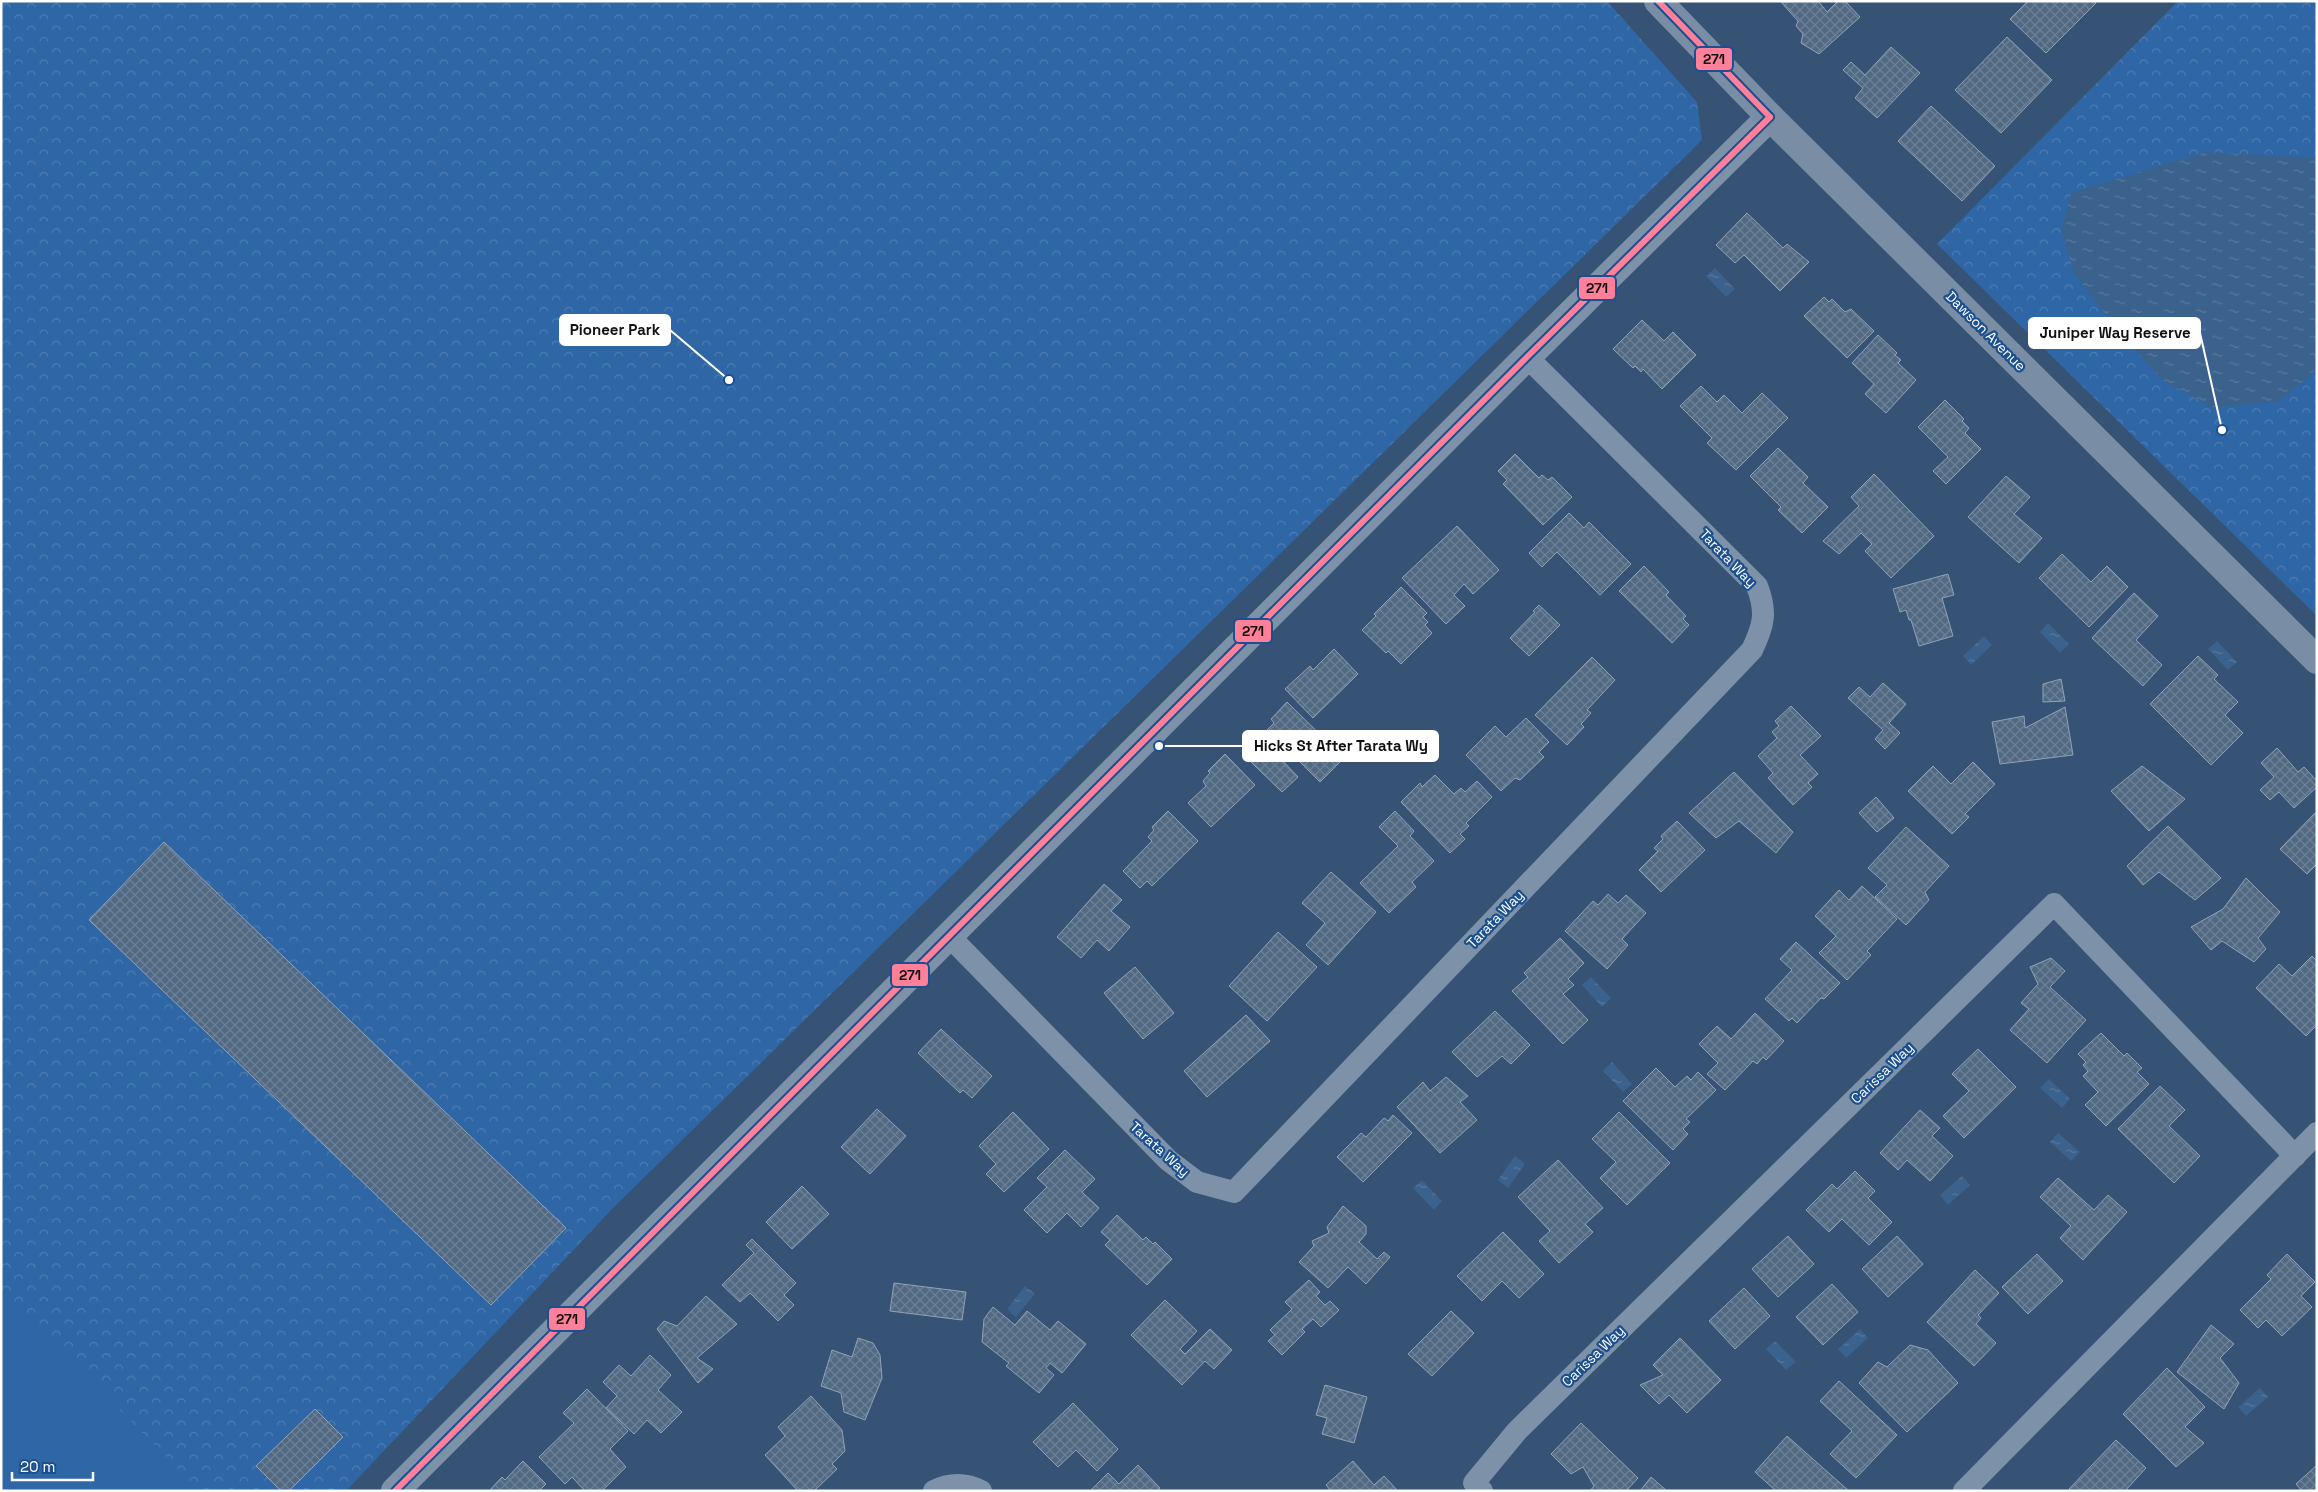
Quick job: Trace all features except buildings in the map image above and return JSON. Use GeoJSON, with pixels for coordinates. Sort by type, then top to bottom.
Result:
{"type":"FeatureCollection","features":[{"type":"Feature","properties":{"kind":"main road","name":"Dawson Avenue"},"geometry":{"type":"LineString","coordinates":[[1658,1],[1770,117],[2317,660]]}},
{"type":"Feature","properties":{"kind":"street"},"geometry":{"type":"LineString","coordinates":[[395,1491],[1527,357],[1770,117]]}},
{"type":"Feature","properties":{"kind":"street","name":"Tarata Way"},"geometry":{"type":"LineString","coordinates":[[949,936],[1168,1160],[1197,1182],[1234,1192],[1752,650],[1761,631],[1764,616],[1763,602],[1757,586],[1527,357]]}},
{"type":"Feature","properties":{"kind":"street","name":"Carissa Way"},"geometry":{"type":"LineString","coordinates":[[1482,1491],[1474,1483],[1517,1431],[2054,904],[2295,1156]]}},
{"type":"Feature","properties":{"kind":"street"},"geometry":{"type":"LineString","coordinates":[[1964,1491],[2317,1133]]}},
{"type":"Feature","properties":{"kind":"street"},"geometry":{"type":"LineString","coordinates":[[934,1491],[951,1485],[966,1486],[981,1491]]}},
{"type":"Feature","properties":{"kind":"green space"},"geometry":{"type":"Polygon","coordinates":[[[1,1],[1607,1],[1697,102],[1702,140],[614,1207],[346,1491],[1,1491],[1,1]]]}},
{"type":"Feature","properties":{"kind":"green space"},"geometry":{"type":"Polygon","coordinates":[[[2178,1],[2317,1],[2317,616],[1937,244],[2178,1]]]}},
{"type":"Feature","properties":{"kind":"green space"},"geometry":{"type":"Polygon","coordinates":[[[1,1291],[200,1491],[6,1491],[1,1485],[1,1291]]]}},
{"type":"Feature","properties":{"kind":"water"},"geometry":{"type":"Polygon","coordinates":[[[2206,152],[2317,158],[2317,370],[2279,401],[2213,408],[2164,381],[2127,342],[2074,273],[2061,230],[2071,193],[2206,152]]]}},
{"type":"Feature","properties":{"kind":"water"},"geometry":{"type":"Polygon","coordinates":[[[1715,268],[1735,289],[1726,297],[1706,276],[1715,268]]]}},
{"type":"Feature","properties":{"kind":"water"},"geometry":{"type":"Polygon","coordinates":[[[2048,623],[2069,644],[2060,653],[2040,632],[2048,623]]]}},
{"type":"Feature","properties":{"kind":"water"},"geometry":{"type":"Polygon","coordinates":[[[1984,636],[1992,645],[1971,665],[1963,656],[1984,636]]]}},
{"type":"Feature","properties":{"kind":"water"},"geometry":{"type":"Polygon","coordinates":[[[2217,641],[2237,662],[2228,670],[2208,649],[2217,641]]]}},
{"type":"Feature","properties":{"kind":"water"},"geometry":{"type":"Polygon","coordinates":[[[1591,977],[1611,998],[1602,1007],[1582,985],[1591,977]]]}},
{"type":"Feature","properties":{"kind":"water"},"geometry":{"type":"Polygon","coordinates":[[[1612,1062],[1632,1084],[1623,1092],[1603,1071],[1612,1062]]]}},
{"type":"Feature","properties":{"kind":"water"},"geometry":{"type":"Polygon","coordinates":[[[2049,1079],[2070,1099],[2062,1108],[2040,1088],[2049,1079]]]}},
{"type":"Feature","properties":{"kind":"water"},"geometry":{"type":"Polygon","coordinates":[[[2058,1133],[2080,1152],[2071,1161],[2050,1142],[2058,1133]]]}},
{"type":"Feature","properties":{"kind":"water"},"geometry":{"type":"Polygon","coordinates":[[[1515,1156],[1525,1164],[1508,1188],[1498,1180],[1515,1156]]]}},
{"type":"Feature","properties":{"kind":"water"},"geometry":{"type":"Polygon","coordinates":[[[1962,1176],[1970,1185],[1948,1205],[1940,1195],[1962,1176]]]}},
{"type":"Feature","properties":{"kind":"water"},"geometry":{"type":"Polygon","coordinates":[[[1422,1180],[1442,1201],[1434,1210],[1413,1188],[1422,1180]]]}},
{"type":"Feature","properties":{"kind":"water"},"geometry":{"type":"Polygon","coordinates":[[[1025,1286],[1035,1294],[1016,1317],[1007,1309],[1025,1286]]]}},
{"type":"Feature","properties":{"kind":"water"},"geometry":{"type":"Polygon","coordinates":[[[1860,1329],[1868,1338],[1846,1358],[1838,1349],[1860,1329]]]}},
{"type":"Feature","properties":{"kind":"water"},"geometry":{"type":"Polygon","coordinates":[[[1775,1341],[1796,1362],[1786,1370],[1766,1349],[1775,1341]]]}},
{"type":"Feature","properties":{"kind":"water"},"geometry":{"type":"Polygon","coordinates":[[[2260,1388],[2268,1397],[2246,1416],[2238,1407],[2260,1388]]]}},
{"type":"Feature","properties":{"kind":"transit line","name":"271"},"geometry":{"type":"LineString","coordinates":[[1658,1],[1770,117]]}},
{"type":"Feature","properties":{"kind":"transit line","name":"271"},"geometry":{"type":"LineString","coordinates":[[395,1491],[1527,357],[1770,117]]}},
{"type":"Feature","properties":{"kind":"place","name":"Pioneer Park"},"geometry":{"type":"Point","coordinates":[729,380]}},
{"type":"Feature","properties":{"kind":"place","name":"Juniper Way Reserve"},"geometry":{"type":"Point","coordinates":[2222,430]}},
{"type":"Feature","properties":{"kind":"place","name":"Hicks St After Tarata Wy"},"geometry":{"type":"Point","coordinates":[1159,746]}}]}
